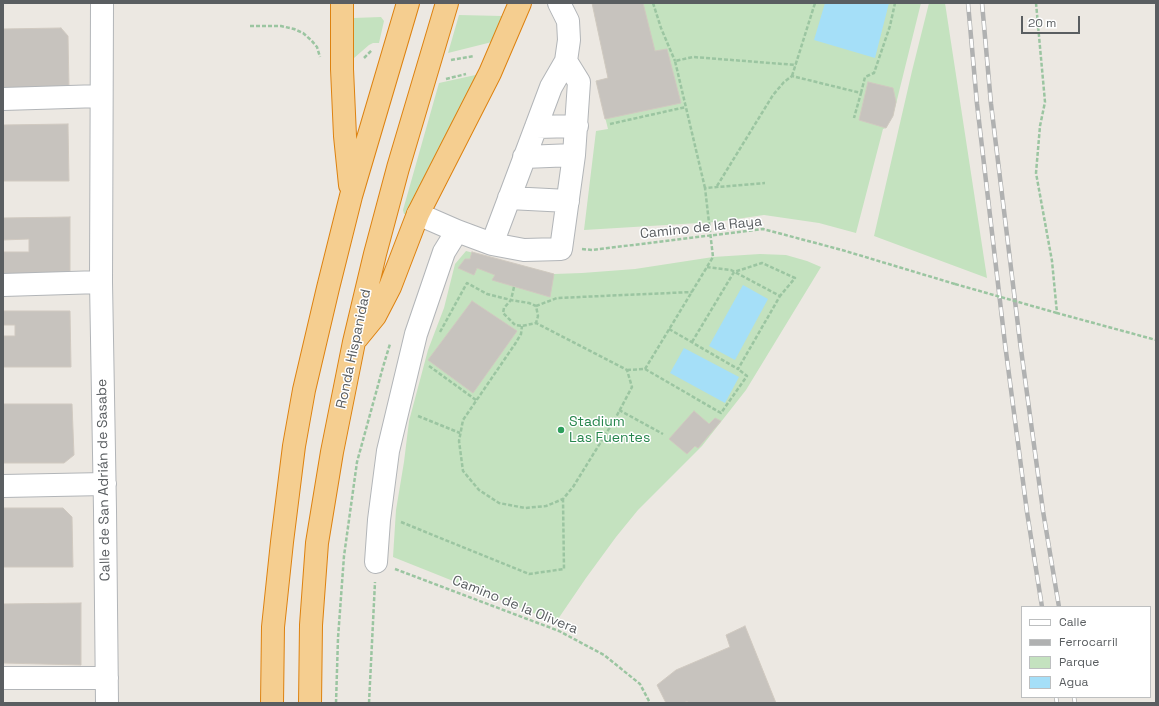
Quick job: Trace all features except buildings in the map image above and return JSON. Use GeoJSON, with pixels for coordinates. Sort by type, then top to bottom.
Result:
{"type":"FeatureCollection","features":[{"type":"Feature","properties":{"kind":"highway"},"geometry":{"type":"LineString","coordinates":[[342,3],[342,69],[351,196]]}},
{"type":"Feature","properties":{"kind":"highway"},"geometry":{"type":"LineString","coordinates":[[272,703],[273,627],[294,446],[304,390],[351,196],[408,3]]}},
{"type":"Feature","properties":{"kind":"highway","name":"Ronda Hispanidad"},"geometry":{"type":"LineString","coordinates":[[310,703],[311,625],[317,543],[332,452],[354,342],[375,254],[398,168],[447,3]]}},
{"type":"Feature","properties":{"kind":"highway"},"geometry":{"type":"LineString","coordinates":[[354,342],[375,316],[390,288],[418,214],[490,73],[520,3]]}},
{"type":"Feature","properties":{"kind":"street","name":"Calle de San Adrián de Sasabe"},"geometry":{"type":"LineString","coordinates":[[102,3],[101,282],[105,484],[97,678],[107,703]]}},
{"type":"Feature","properties":{"kind":"street"},"geometry":{"type":"LineString","coordinates":[[492,244],[536,128],[550,86],[566,61],[569,40],[568,21],[561,4]]}},
{"type":"Feature","properties":{"kind":"street"},"geometry":{"type":"LineString","coordinates":[[418,214],[492,244],[524,250],[561,249],[577,126],[578,82],[566,61]]}},
{"type":"Feature","properties":{"kind":"street"},"geometry":{"type":"LineString","coordinates":[[3,99],[101,96]]}},
{"type":"Feature","properties":{"kind":"street"},"geometry":{"type":"LineString","coordinates":[[536,128],[577,126]]}},
{"type":"Feature","properties":{"kind":"street"},"geometry":{"type":"LineString","coordinates":[[524,157],[574,155]]}},
{"type":"Feature","properties":{"kind":"street"},"geometry":{"type":"LineString","coordinates":[[509,198],[568,201]]}},
{"type":"Feature","properties":{"kind":"street"},"geometry":{"type":"LineString","coordinates":[[376,562],[379,520],[388,451],[416,334],[444,252],[457,231]]}},
{"type":"Feature","properties":{"kind":"street"},"geometry":{"type":"LineString","coordinates":[[3,285],[101,282]]}},
{"type":"Feature","properties":{"kind":"street"},"geometry":{"type":"LineString","coordinates":[[3,486],[105,484]]}},
{"type":"Feature","properties":{"kind":"street"},"geometry":{"type":"LineString","coordinates":[[3,678],[97,678]]}},
{"type":"Feature","properties":{"kind":"path"},"geometry":{"type":"LineString","coordinates":[[645,369],[713,257],[705,188],[686,107],[675,61],[660,28],[653,3]]}},
{"type":"Feature","properties":{"kind":"path"},"geometry":{"type":"LineString","coordinates":[[717,187],[773,95],[784,82],[792,76],[815,3]]}},
{"type":"Feature","properties":{"kind":"path"},"geometry":{"type":"LineString","coordinates":[[854,118],[865,77],[874,73],[890,26],[895,3]]}},
{"type":"Feature","properties":{"kind":"path"},"geometry":{"type":"LineString","coordinates":[[1036,3],[1045,102],[1040,126],[1036,173],[1052,261],[1057,313]]}},
{"type":"Feature","properties":{"kind":"path"},"geometry":{"type":"LineString","coordinates":[[675,61],[693,57],[796,65]]}},
{"type":"Feature","properties":{"kind":"path"},"geometry":{"type":"LineString","coordinates":[[792,76],[861,93]]}},
{"type":"Feature","properties":{"kind":"path"},"geometry":{"type":"LineString","coordinates":[[610,124],[686,107]]}},
{"type":"Feature","properties":{"kind":"path"},"geometry":{"type":"LineString","coordinates":[[705,188],[765,183]]}},
{"type":"Feature","properties":{"kind":"path","name":"Camino de la Raya"},"geometry":{"type":"LineString","coordinates":[[561,249],[592,250],[763,230],[842,250],[955,284],[1156,340]]}},
{"type":"Feature","properties":{"kind":"path"},"geometry":{"type":"LineString","coordinates":[[692,342],[734,272],[762,264],[795,278],[780,296],[738,369]]}},
{"type":"Feature","properties":{"kind":"path"},"geometry":{"type":"LineString","coordinates":[[706,267],[731,270],[780,296]]}},
{"type":"Feature","properties":{"kind":"path"},"geometry":{"type":"LineString","coordinates":[[439,335],[467,282],[487,294],[511,300],[529,302],[536,306],[538,316],[536,322]]}},
{"type":"Feature","properties":{"kind":"path"},"geometry":{"type":"LineString","coordinates":[[514,287],[511,300],[504,308],[503,313],[515,325],[522,326],[536,322],[627,370],[645,369],[721,413],[747,376],[738,369],[669,329]]}},
{"type":"Feature","properties":{"kind":"path"},"geometry":{"type":"LineString","coordinates":[[536,306],[557,298],[692,292]]}},
{"type":"Feature","properties":{"kind":"path"},"geometry":{"type":"LineString","coordinates":[[522,326],[521,334],[515,344],[463,420],[460,433],[459,441],[463,471],[479,490],[499,502],[525,508],[546,506],[562,498],[574,487],[632,387],[627,370]]}},
{"type":"Feature","properties":{"kind":"path"},"geometry":{"type":"LineString","coordinates":[[426,364],[476,400]]}},
{"type":"Feature","properties":{"kind":"path"},"geometry":{"type":"LineString","coordinates":[[620,410],[663,434]]}},
{"type":"Feature","properties":{"kind":"path"},"geometry":{"type":"LineString","coordinates":[[413,414],[460,433]]}},
{"type":"Feature","properties":{"kind":"path"},"geometry":{"type":"LineString","coordinates":[[401,522],[529,574],[564,569],[562,498]]}},
{"type":"Feature","properties":{"kind":"path"},"geometry":{"type":"LineString","coordinates":[[369,703],[376,562]]}},
{"type":"Feature","properties":{"kind":"path","name":"Camino de la Olivera"},"geometry":{"type":"LineString","coordinates":[[376,562],[565,635],[604,655],[640,684],[650,703]]}},
{"type":"Feature","properties":{"kind":"green space"},"geometry":{"type":"Polygon","coordinates":[[[592,3],[921,3],[893,116],[886,128],[883,129],[856,233],[819,223],[764,215],[716,222],[584,230],[596,131],[608,129],[596,81],[608,78],[592,3]]]}},
{"type":"Feature","properties":{"kind":"green space"},"geometry":{"type":"Polygon","coordinates":[[[929,3],[945,3],[987,278],[874,236],[929,3]]]}},
{"type":"Feature","properties":{"kind":"green space"},"geometry":{"type":"Polygon","coordinates":[[[459,15],[505,17],[496,41],[448,53],[459,15]]]}},
{"type":"Feature","properties":{"kind":"green space"},"geometry":{"type":"Polygon","coordinates":[[[381,17],[384,21],[379,43],[369,45],[354,58],[353,18],[381,17]]]}},
{"type":"Feature","properties":{"kind":"green space"},"geometry":{"type":"Polygon","coordinates":[[[480,74],[406,214],[404,214],[403,210],[439,83],[480,74]]]}},
{"type":"Feature","properties":{"kind":"green space","name":"Stadium Las Fuentes"},"geometry":{"type":"Polygon","coordinates":[[[466,251],[554,274],[635,269],[713,257],[760,254],[786,255],[821,267],[746,390],[702,446],[638,510],[616,537],[556,622],[393,557],[396,510],[409,421],[428,350],[444,308],[455,264],[466,251]]]}},
{"type":"Feature","properties":{"kind":"water"},"geometry":{"type":"Polygon","coordinates":[[[825,3],[889,3],[875,58],[814,40],[825,3]]]}},
{"type":"Feature","properties":{"kind":"water"},"geometry":{"type":"Polygon","coordinates":[[[743,285],[768,299],[735,360],[709,346],[743,285]]]}},
{"type":"Feature","properties":{"kind":"water"},"geometry":{"type":"Polygon","coordinates":[[[684,348],[739,377],[725,403],[670,373],[684,348]]]}},
{"type":"Feature","properties":{"kind":"railway"},"geometry":{"type":"LineString","coordinates":[[968,3],[977,104],[1005,344],[1027,512],[1042,606]]}},
{"type":"Feature","properties":{"kind":"railway"},"geometry":{"type":"LineString","coordinates":[[982,3],[991,104],[1020,342],[1043,511],[1059,606]]}},
{"type":"Feature","properties":{"kind":"railway"},"geometry":{"type":"LineString","coordinates":[[1056,698],[1057,703]]}},
{"type":"Feature","properties":{"kind":"railway"},"geometry":{"type":"LineString","coordinates":[[1074,698],[1075,703]]}},
{"type":"Feature","properties":{"kind":"place","name":"Stadium Las Fuentes"},"geometry":{"type":"Point","coordinates":[561,430]}}]}
